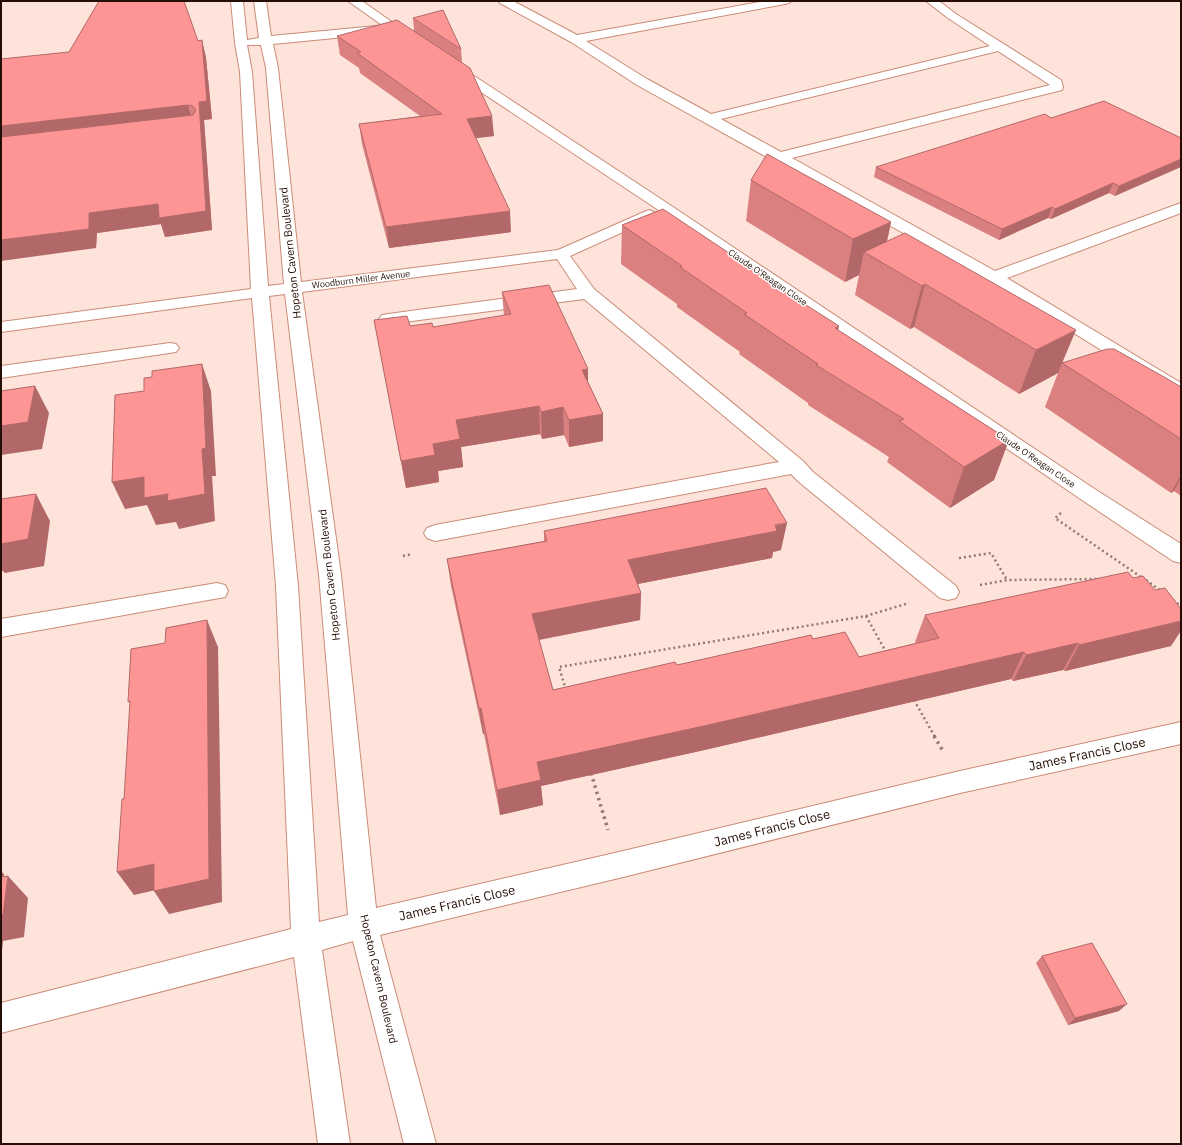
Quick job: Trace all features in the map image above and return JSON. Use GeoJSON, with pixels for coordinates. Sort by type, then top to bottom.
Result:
{"type":"FeatureCollection","features":[{"type":"Feature","properties":{"kind":"street"},"geometry":{"type":"LineString","coordinates":[[237,1],[240,43],[246,72],[260,292],[287,586],[306,940],[334,1144]]}},
{"type":"Feature","properties":{"kind":"street","name":"Hopeton Cavern Boulevard"},"geometry":{"type":"LineString","coordinates":[[260,1],[272,68],[293,288],[330,576],[363,925],[420,1144]]}},
{"type":"Feature","properties":{"kind":"street"},"geometry":{"type":"LineString","coordinates":[[354,1],[420,46]]}},
{"type":"Feature","properties":{"kind":"street"},"geometry":{"type":"LineString","coordinates":[[507,2],[528,1]]}},
{"type":"Feature","properties":{"kind":"street"},"geometry":{"type":"LineString","coordinates":[[575,39],[785,1]]}},
{"type":"Feature","properties":{"kind":"street"},"geometry":{"type":"LineString","coordinates":[[780,157],[1057,87],[1056,83],[952,16],[932,1]]}},
{"type":"Feature","properties":{"kind":"street"},"geometry":{"type":"LineString","coordinates":[[507,2],[575,39],[642,82],[780,157],[994,277],[1181,391]]}},
{"type":"Feature","properties":{"kind":"street"},"geometry":{"type":"LineString","coordinates":[[240,43],[394,28]]}},
{"type":"Feature","properties":{"kind":"street"},"geometry":{"type":"LineString","coordinates":[[709,118],[1000,47]]}},
{"type":"Feature","properties":{"kind":"street","name":"Claude O'Reagan Close"},"geometry":{"type":"LineString","coordinates":[[440,59],[665,208],[1086,493],[1181,555]]}},
{"type":"Feature","properties":{"kind":"street","name":"Woodburn Miller Avenue"},"geometry":{"type":"LineString","coordinates":[[2,331],[260,292],[562,254],[665,208]]}},
{"type":"Feature","properties":{"kind":"street"},"geometry":{"type":"LineString","coordinates":[[994,277],[1181,208]]}},
{"type":"Feature","properties":{"kind":"street"},"geometry":{"type":"LineString","coordinates":[[562,254],[588,293],[796,466],[806,477],[948,592]]}},
{"type":"Feature","properties":{"kind":"street"},"geometry":{"type":"LineString","coordinates":[[388,320],[588,293]]}},
{"type":"Feature","properties":{"kind":"street"},"geometry":{"type":"LineString","coordinates":[[1,372],[170,348]]}},
{"type":"Feature","properties":{"kind":"street"},"geometry":{"type":"LineString","coordinates":[[435,533],[796,466]]}},
{"type":"Feature","properties":{"kind":"street"},"geometry":{"type":"LineString","coordinates":[[1,628],[217,591]]}},
{"type":"Feature","properties":{"kind":"street","name":"James Francis Close"},"geometry":{"type":"LineString","coordinates":[[1,1018],[363,925],[619,865],[960,782],[1181,733]]}},
{"type":"Feature","properties":{"kind":"path"},"geometry":{"type":"LineString","coordinates":[[1086,493],[1054,518],[1162,592]]}},
{"type":"Feature","properties":{"kind":"path"},"geometry":{"type":"LineString","coordinates":[[1136,579],[1143,578]]}},
{"type":"Feature","properties":{"kind":"path"},"geometry":{"type":"LineString","coordinates":[[568,697],[559,667],[866,616],[948,592],[1007,580],[1098,579]]}},
{"type":"Feature","properties":{"kind":"path"},"geometry":{"type":"LineString","coordinates":[[1168,596],[1181,606]]}},
{"type":"Feature","properties":{"kind":"path"},"geometry":{"type":"LineString","coordinates":[[866,616],[889,657]]}},
{"type":"Feature","properties":{"kind":"path"},"geometry":{"type":"LineString","coordinates":[[913,699],[960,782]]}},
{"type":"Feature","properties":{"kind":"path"},"geometry":{"type":"LineString","coordinates":[[589,766],[619,865]]}},
{"type":"Feature","properties":{"kind":"building"},"geometry":{"type":"Polygon","coordinates":[[[99,1],[184,1],[198,41],[202,40],[207,101],[199,102],[206,211],[159,218],[158,204],[89,213],[89,229],[1,240],[1,137],[193,115],[196,110],[193,106],[188,105],[1,126],[1,59],[69,52],[99,1]]]}},
{"type":"Feature","properties":{"kind":"building"},"geometry":{"type":"Polygon","coordinates":[[[443,10],[461,49],[413,18],[443,10]]]}},
{"type":"Feature","properties":{"kind":"building"},"geometry":{"type":"Polygon","coordinates":[[[397,20],[470,68],[492,116],[467,119],[510,211],[386,227],[359,124],[442,114],[357,53],[361,52],[337,36],[397,20]]]}},
{"type":"Feature","properties":{"kind":"building"},"geometry":{"type":"Polygon","coordinates":[[[1104,101],[1181,138],[1181,159],[1119,186],[1113,183],[1055,209],[1052,207],[1002,229],[876,167],[1045,114],[1051,118],[1104,101]]]}},
{"type":"Feature","properties":{"kind":"building"},"geometry":{"type":"Polygon","coordinates":[[[767,154],[891,222],[853,239],[751,180],[767,154]]]}},
{"type":"Feature","properties":{"kind":"building"},"geometry":{"type":"Polygon","coordinates":[[[663,209],[768,279],[767,280],[839,326],[835,328],[1009,440],[964,467],[899,421],[904,419],[816,365],[818,364],[744,314],[747,313],[622,225],[663,209]]]}},
{"type":"Feature","properties":{"kind":"building"},"geometry":{"type":"Polygon","coordinates":[[[905,233],[1076,330],[1036,350],[925,284],[922,286],[864,252],[905,233]]]}},
{"type":"Feature","properties":{"kind":"building"},"geometry":{"type":"Polygon","coordinates":[[[549,285],[588,369],[582,370],[603,414],[569,420],[563,407],[541,412],[539,406],[456,420],[460,439],[433,444],[435,455],[401,461],[374,320],[407,316],[410,326],[432,323],[433,327],[511,314],[502,292],[549,285]]]}},
{"type":"Feature","properties":{"kind":"building"},"geometry":{"type":"Polygon","coordinates":[[[1107,349],[1114,349],[1181,387],[1181,439],[1062,363],[1107,349]]]}},
{"type":"Feature","properties":{"kind":"building"},"geometry":{"type":"Polygon","coordinates":[[[202,364],[206,448],[202,449],[205,494],[167,501],[168,494],[144,498],[144,477],[112,482],[115,395],[144,391],[144,378],[152,377],[152,371],[202,364]]]}},
{"type":"Feature","properties":{"kind":"building"},"geometry":{"type":"Polygon","coordinates":[[[35,386],[28,422],[1,426],[1,391],[35,386]]]}},
{"type":"Feature","properties":{"kind":"building"},"geometry":{"type":"Polygon","coordinates":[[[766,488],[787,523],[775,525],[777,531],[628,560],[641,593],[532,614],[553,690],[675,662],[677,665],[811,635],[813,639],[845,632],[859,657],[939,638],[925,615],[1128,572],[1133,578],[1143,576],[1155,590],[1165,588],[1181,609],[1181,621],[1079,645],[1078,643],[1026,655],[1024,652],[704,726],[537,762],[541,780],[497,790],[481,708],[479,708],[447,559],[547,541],[544,531],[766,488]]]}},
{"type":"Feature","properties":{"kind":"building"},"geometry":{"type":"Polygon","coordinates":[[[36,494],[28,539],[1,544],[1,499],[36,494]]]}},
{"type":"Feature","properties":{"kind":"building"},"geometry":{"type":"Polygon","coordinates":[[[207,620],[209,879],[154,891],[154,864],[117,872],[122,799],[124,799],[130,701],[128,702],[131,649],[165,643],[166,628],[207,620]]]}},
{"type":"Feature","properties":{"kind":"building"},"geometry":{"type":"Polygon","coordinates":[[[8,876],[3,915],[1,915],[1,877],[8,876]]]}},
{"type":"Feature","properties":{"kind":"building"},"geometry":{"type":"Polygon","coordinates":[[[1092,943],[1127,1004],[1075,1018],[1042,956],[1092,943]]]}}]}
